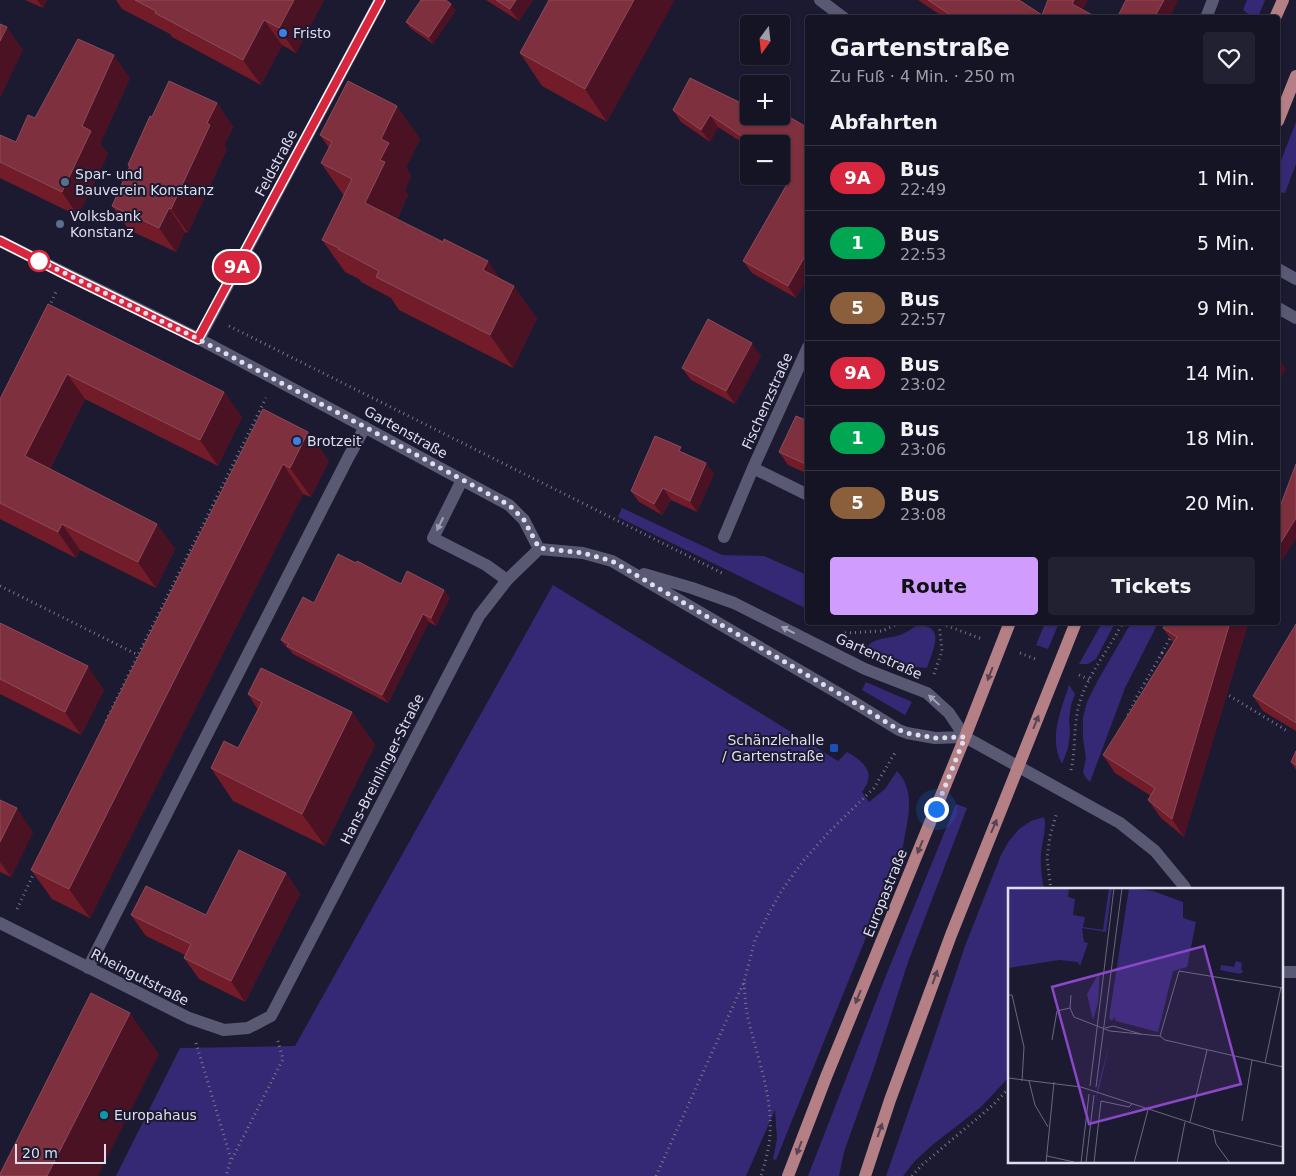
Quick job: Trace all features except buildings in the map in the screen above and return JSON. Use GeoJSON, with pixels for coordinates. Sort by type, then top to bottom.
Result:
{"type":"FeatureCollection","features":[{"type":"Feature","properties":{"kind":"main road"},"geometry":{"type":"LineString","coordinates":[[1277,15],[1283,0]]}},
{"type":"Feature","properties":{"kind":"main road"},"geometry":{"type":"LineString","coordinates":[[1280,116],[1296,76]]}},
{"type":"Feature","properties":{"kind":"main road","name":"Europastraße"},"geometry":{"type":"LineString","coordinates":[[788,1176],[826,1077],[1009,625]]}},
{"type":"Feature","properties":{"kind":"main road"},"geometry":{"type":"LineString","coordinates":[[865,1176],[890,1100],[951,936],[1075,625]]}},
{"type":"Feature","properties":{"kind":"street","name":"Feldstraße"},"geometry":{"type":"LineString","coordinates":[[198,339],[380,0]]}},
{"type":"Feature","properties":{"kind":"street"},"geometry":{"type":"LineString","coordinates":[[820,0],[840,15]]}},
{"type":"Feature","properties":{"kind":"street"},"geometry":{"type":"LineString","coordinates":[[1207,15],[1213,0]]}},
{"type":"Feature","properties":{"kind":"street","name":"Gartenstraße"},"geometry":{"type":"LineString","coordinates":[[0,241],[198,339],[509,505],[524,520],[539,548],[583,553],[612,561],[892,726],[907,733],[935,738],[965,737]]}},
{"type":"Feature","properties":{"kind":"street"},"geometry":{"type":"LineString","coordinates":[[1280,270],[1296,280]]}},
{"type":"Feature","properties":{"kind":"street"},"geometry":{"type":"LineString","coordinates":[[1280,309],[1296,318]]}},
{"type":"Feature","properties":{"kind":"street","name":"Fischenzstraße"},"geometry":{"type":"LineString","coordinates":[[724,537],[805,354]]}},
{"type":"Feature","properties":{"kind":"street"},"geometry":{"type":"LineString","coordinates":[[88,968],[365,427]]}},
{"type":"Feature","properties":{"kind":"street","name":"Fischenzstraße"},"geometry":{"type":"LineString","coordinates":[[753,468],[805,494]]}},
{"type":"Feature","properties":{"kind":"street"},"geometry":{"type":"LineString","coordinates":[[462,480],[434,538],[486,565],[507,580]]}},
{"type":"Feature","properties":{"kind":"street","name":"Hans-Breinlinger-Straße"},"geometry":{"type":"LineString","coordinates":[[272,1016],[479,616],[507,580],[539,548]]}},
{"type":"Feature","properties":{"kind":"street","name":"Gartenstraße"},"geometry":{"type":"LineString","coordinates":[[625,569],[692,588],[734,603],[865,669],[927,694],[949,713],[965,737],[1120,823],[1155,850],[1185,888]]}},
{"type":"Feature","properties":{"kind":"street","name":"Rheingutstraße"},"geometry":{"type":"LineString","coordinates":[[4,925],[188,1018],[224,1030],[248,1028],[272,1016]]}},
{"type":"Feature","properties":{"kind":"path"},"geometry":{"type":"LineString","coordinates":[[48,309],[65,274]]}},
{"type":"Feature","properties":{"kind":"path"},"geometry":{"type":"LineString","coordinates":[[210,317],[727,576]]}},
{"type":"Feature","properties":{"kind":"path"},"geometry":{"type":"LineString","coordinates":[[104,725],[275,379]]}},
{"type":"Feature","properties":{"kind":"path"},"geometry":{"type":"LineString","coordinates":[[0,586],[138,655]]}},
{"type":"Feature","properties":{"kind":"path"},"geometry":{"type":"LineString","coordinates":[[842,633],[882,630],[895,625]]}},
{"type":"Feature","properties":{"kind":"path"},"geometry":{"type":"LineString","coordinates":[[1051,888],[1047,858],[1050,836],[1074,759],[1074,733],[1079,703],[1122,625]]}},
{"type":"Feature","properties":{"kind":"path"},"geometry":{"type":"LineString","coordinates":[[1125,722],[1136,698],[1174,630]]}},
{"type":"Feature","properties":{"kind":"path"},"geometry":{"type":"LineString","coordinates":[[1162,654],[1171,659]]}},
{"type":"Feature","properties":{"kind":"path"},"geometry":{"type":"LineString","coordinates":[[1221,690],[1289,732]]}},
{"type":"Feature","properties":{"kind":"path"},"geometry":{"type":"LineString","coordinates":[[656,1176],[744,982],[755,940],[782,890],[810,853],[874,788],[907,733]]}},
{"type":"Feature","properties":{"kind":"path"},"geometry":{"type":"LineString","coordinates":[[4,925],[37,866]]}},
{"type":"Feature","properties":{"kind":"path"},"geometry":{"type":"LineString","coordinates":[[744,982],[747,1013],[769,1107],[770,1134],[767,1159],[761,1176]]}},
{"type":"Feature","properties":{"kind":"path"},"geometry":{"type":"LineString","coordinates":[[226,1176],[231,1159],[283,1059],[272,1016]]}},
{"type":"Feature","properties":{"kind":"path"},"geometry":{"type":"LineString","coordinates":[[188,1018],[231,1159]]}},
{"type":"Feature","properties":{"kind":"path"},"geometry":{"type":"LineString","coordinates":[[912,1176],[929,1159],[993,1105],[1008,1089]]}},
{"type":"Feature","properties":{"kind":"shaded area"},"geometry":{"type":"Polygon","coordinates":[[[1247,0],[1265,0],[1259,15],[1248,15],[1243,10],[1247,0]]]}},
{"type":"Feature","properties":{"kind":"shaded area"},"geometry":{"type":"Polygon","coordinates":[[[1296,122],[1296,164],[1285,193],[1280,192],[1280,163],[1296,122]]]}},
{"type":"Feature","properties":{"kind":"shaded area"},"geometry":{"type":"Polygon","coordinates":[[[622,508],[722,555],[764,556],[805,574],[805,608],[618,517],[622,508]]]}},
{"type":"Feature","properties":{"kind":"shaded area"},"geometry":{"type":"Polygon","coordinates":[[[553,585],[838,761],[847,752],[859,760],[868,773],[868,779],[862,792],[869,802],[885,789],[897,771],[907,788],[909,807],[903,846],[776,1160],[773,1159],[777,1139],[775,1110],[746,1176],[116,1176],[180,1048],[295,1046],[553,585]]]}},
{"type":"Feature","properties":{"kind":"shaded area"},"geometry":{"type":"Polygon","coordinates":[[[918,625],[927,626],[935,635],[934,647],[927,668],[905,666],[885,661],[864,651],[875,641],[900,635],[918,625]]]}},
{"type":"Feature","properties":{"kind":"shaded area"},"geometry":{"type":"Polygon","coordinates":[[[1044,625],[1058,625],[1048,649],[1036,645],[1044,625]]]}},
{"type":"Feature","properties":{"kind":"shaded area"},"geometry":{"type":"Polygon","coordinates":[[[1101,625],[1114,625],[1096,659],[1088,664],[1079,664],[1101,625]]]}},
{"type":"Feature","properties":{"kind":"shaded area"},"geometry":{"type":"Polygon","coordinates":[[[1130,625],[1157,625],[1125,688],[1090,782],[1083,772],[1086,758],[1083,738],[1083,717],[1087,702],[1130,625]]]}},
{"type":"Feature","properties":{"kind":"shaded area"},"geometry":{"type":"Polygon","coordinates":[[[866,682],[912,702],[905,715],[862,690],[866,682]]]}},
{"type":"Feature","properties":{"kind":"shaded area"},"geometry":{"type":"Polygon","coordinates":[[[1069,685],[1075,694],[1069,720],[1068,748],[1062,764],[1056,744],[1056,734],[1057,724],[1069,685]]]}},
{"type":"Feature","properties":{"kind":"shaded area"},"geometry":{"type":"Polygon","coordinates":[[[956,804],[967,808],[908,962],[875,1065],[844,1152],[839,1176],[808,1176],[887,973],[956,804]]]}},
{"type":"Feature","properties":{"kind":"shaded area"},"geometry":{"type":"Polygon","coordinates":[[[1044,817],[1045,830],[1041,858],[1044,888],[1008,888],[1008,1078],[981,1107],[931,1146],[914,1162],[903,1176],[886,1176],[965,946],[1001,855],[1019,829],[1031,821],[1044,817]]]}},
{"type":"Feature","properties":{"kind":"bus line","name":"9A"},"geometry":{"type":"LineString","coordinates":[[0,241],[198,339],[380,0]]}},
{"type":"Feature","properties":{"kind":"place","name":"Fristo"},"geometry":{"type":"Point","coordinates":[283,33]}},
{"type":"Feature","properties":{"kind":"place","name":"Spar- und Bauverein Konstanz"},"geometry":{"type":"Point","coordinates":[65,182]}},
{"type":"Feature","properties":{"kind":"place","name":"Volksbank Konstanz"},"geometry":{"type":"Point","coordinates":[60,224]}},
{"type":"Feature","properties":{"kind":"place","name":"Brotzeit"},"geometry":{"type":"Point","coordinates":[297,441]}},
{"type":"Feature","properties":{"kind":"place","name":"Schänzlehalle / Gartenstraße"},"geometry":{"type":"Point","coordinates":[834,748]}},
{"type":"Feature","properties":{"kind":"place","name":"Europahaus"},"geometry":{"type":"Point","coordinates":[104,1115]}},
{"type":"Feature","properties":{"kind":"route"},"geometry":{"type":"LineString","coordinates":[[39,261],[36,259],[198,339],[509,505],[524,520],[539,548],[583,553],[612,561],[899,730],[935,738],[965,737],[936,809]]}}]}
